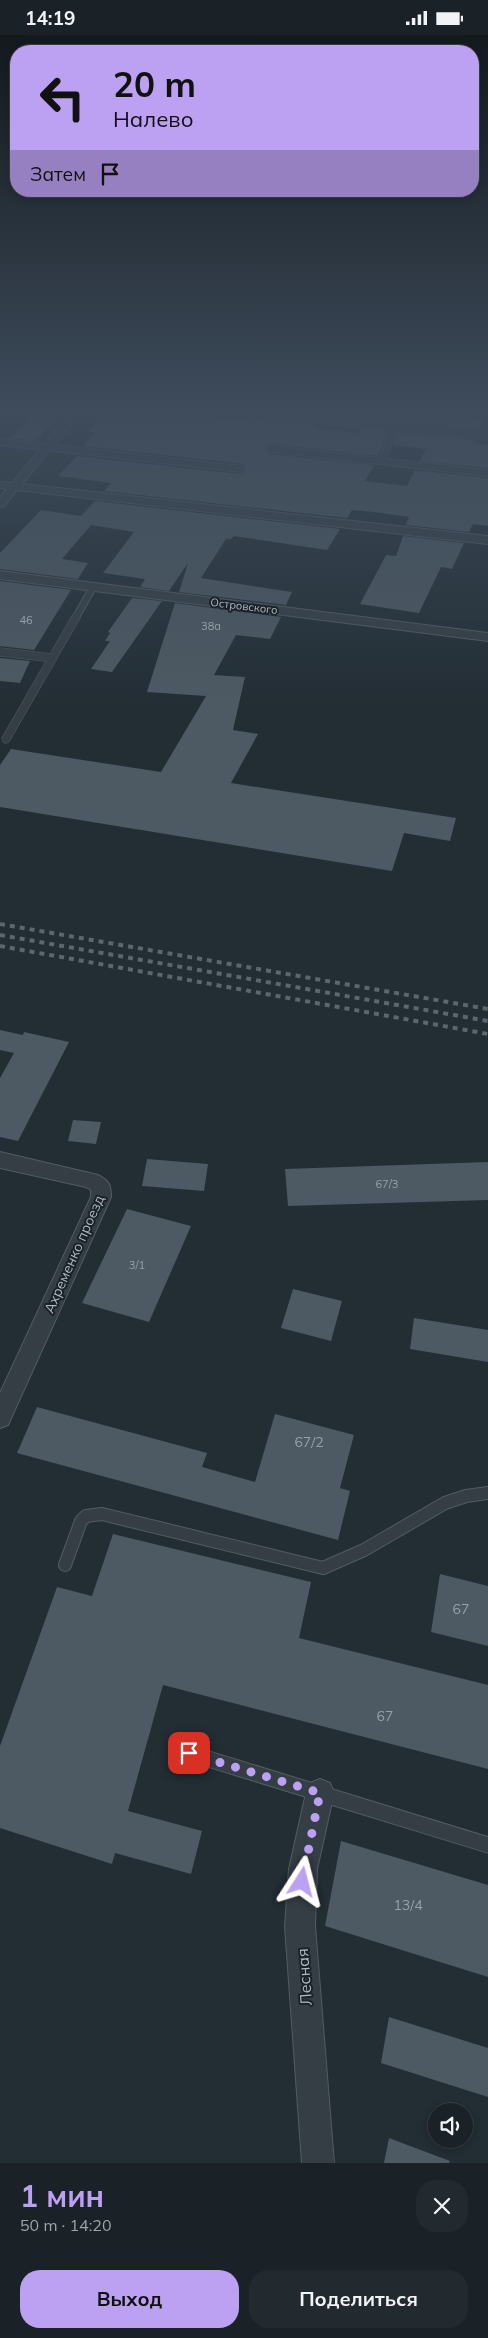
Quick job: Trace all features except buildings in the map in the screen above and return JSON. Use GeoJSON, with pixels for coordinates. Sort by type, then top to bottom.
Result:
{"type":"FeatureCollection","features":[{"type":"Feature","properties":{"kind":"street"},"geometry":{"type":"LineString","coordinates":[[213,509],[488,540]]}},
{"type":"Feature","properties":{"kind":"street","name":"Островского"},"geometry":{"type":"LineString","coordinates":[[0,575],[488,637]]}},
{"type":"Feature","properties":{"kind":"street","name":"Ахременко проезд"},"geometry":{"type":"LineString","coordinates":[[0,1161],[91,1180],[101,1186],[102,1191],[101,1197],[0,1418]]}},
{"type":"Feature","properties":{"kind":"street","name":"Лесная"},"geometry":{"type":"LineString","coordinates":[[318,2163],[300,1927],[303,1869],[320,1793]]}},
{"type":"Feature","properties":{"kind":"lane"},"geometry":{"type":"LineString","coordinates":[[6,739],[93,587]]}},
{"type":"Feature","properties":{"kind":"lane"},"geometry":{"type":"LineString","coordinates":[[0,652],[53,658]]}},
{"type":"Feature","properties":{"kind":"lane"},"geometry":{"type":"LineString","coordinates":[[65,1565],[81,1521],[86,1516],[102,1514],[323,1568],[348,1558],[451,1500],[472,1493],[488,1493]]}},
{"type":"Feature","properties":{"kind":"lane"},"geometry":{"type":"LineString","coordinates":[[189,1753],[488,1845]]}},
{"type":"Feature","properties":{"kind":"railway"},"geometry":{"type":"LineString","coordinates":[[0,924],[488,1009]]}},
{"type":"Feature","properties":{"kind":"railway"},"geometry":{"type":"LineString","coordinates":[[0,935],[488,1021]]}},
{"type":"Feature","properties":{"kind":"railway"},"geometry":{"type":"LineString","coordinates":[[0,946],[488,1034]]}},
{"type":"Feature","properties":{"kind":"route"},"geometry":{"type":"LineString","coordinates":[[189,1753],[320,1793],[303,1869],[302,1882]]}}]}
